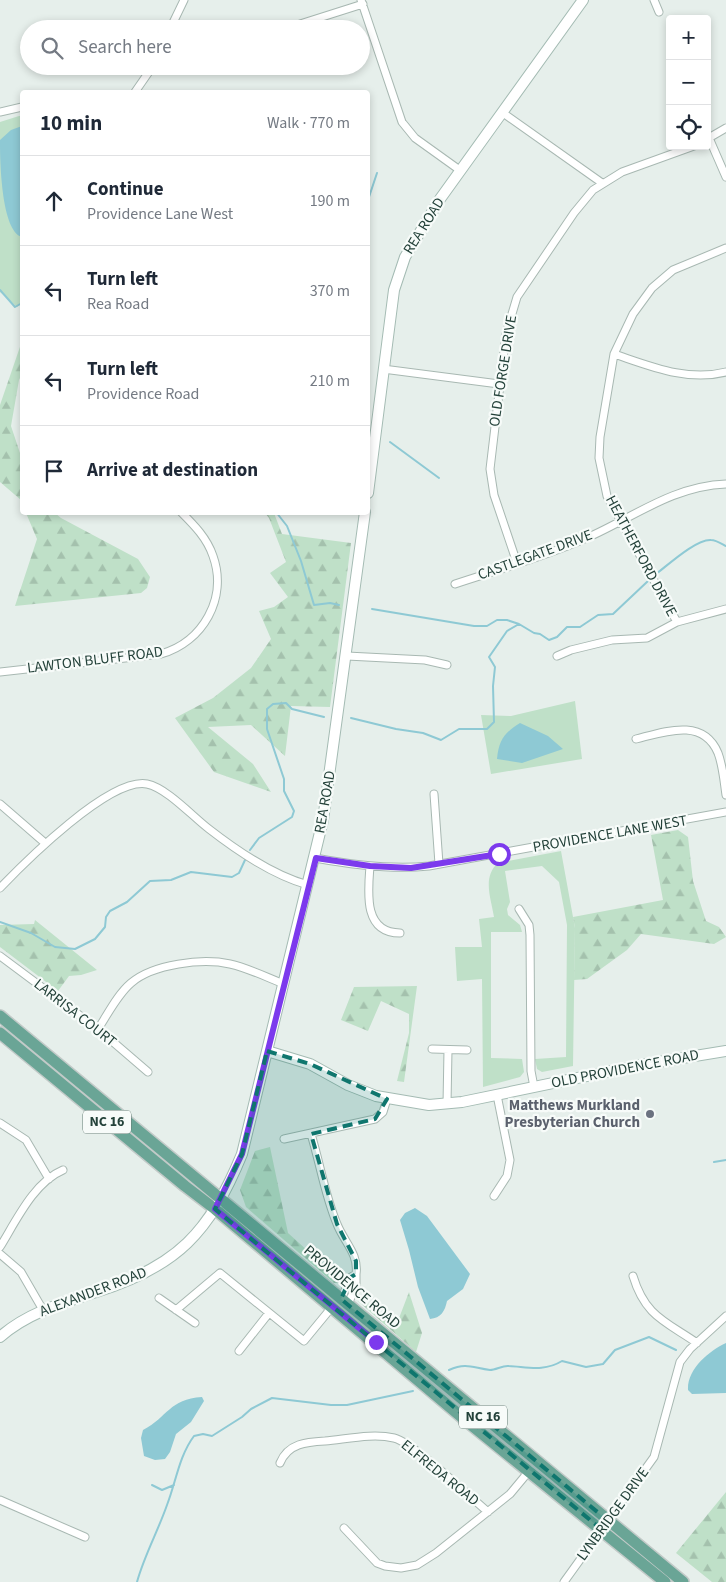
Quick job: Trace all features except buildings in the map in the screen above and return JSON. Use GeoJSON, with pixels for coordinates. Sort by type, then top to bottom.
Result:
{"type":"FeatureCollection","features":[{"type":"Feature","properties":{"kind":"main road","name":"REA ROAD"},"geometry":{"type":"LineString","coordinates":[[370,474],[385,387],[383,369],[394,290],[405,257],[416,235],[583,0]]}},
{"type":"Feature","properties":{"kind":"main road","name":"REA ROAD"},"geometry":{"type":"LineString","coordinates":[[218,1204],[242,1154],[266,1051],[316,858],[330,776],[365,515]]}},
{"type":"Feature","properties":{"kind":"main road","name":"PROVIDENCE ROAD"},"geometry":{"type":"LineString","coordinates":[[0,1016],[218,1204],[340,1303],[604,1524],[665,1582]]}},
{"type":"Feature","properties":{"kind":"main road","name":"PROVIDENCE ROAD"},"geometry":{"type":"LineString","coordinates":[[0,1034],[184,1186],[218,1204]]}},
{"type":"Feature","properties":{"kind":"main road","name":"OLD PROVIDENCE ROAD"},"geometry":{"type":"LineString","coordinates":[[266,1051],[310,1064],[363,1092],[386,1099],[411,1104],[447,1104],[684,1056],[726,1051]]}},
{"type":"Feature","properties":{"kind":"main road","name":"ALEXANDER ROAD"},"geometry":{"type":"LineString","coordinates":[[0,1337],[20,1322],[43,1310],[128,1282],[159,1266],[191,1241],[218,1204]]}},
{"type":"Feature","properties":{"kind":"main road","name":"PROVIDENCE ROAD"},"geometry":{"type":"LineString","coordinates":[[340,1303],[464,1419],[530,1470],[683,1582]]}},
{"type":"Feature","properties":{"kind":"street"},"geometry":{"type":"LineString","coordinates":[[174,20],[184,0]]}},
{"type":"Feature","properties":{"kind":"street"},"geometry":{"type":"LineString","coordinates":[[654,0],[659,12]]}},
{"type":"Feature","properties":{"kind":"street"},"geometry":{"type":"LineString","coordinates":[[311,20],[362,2],[368,20]]}},
{"type":"Feature","properties":{"kind":"street"},"geometry":{"type":"LineString","coordinates":[[370,26],[402,122],[415,138],[461,171]]}},
{"type":"Feature","properties":{"kind":"street"},"geometry":{"type":"LineString","coordinates":[[136,90],[146,75]]}},
{"type":"Feature","properties":{"kind":"street"},"geometry":{"type":"LineString","coordinates":[[0,112],[20,107]]}},
{"type":"Feature","properties":{"kind":"street"},"geometry":{"type":"LineString","coordinates":[[503,113],[602,183]]}},
{"type":"Feature","properties":{"kind":"street"},"geometry":{"type":"LineString","coordinates":[[711,136],[726,128]]}},
{"type":"Feature","properties":{"kind":"street"},"geometry":{"type":"LineString","coordinates":[[711,145],[726,178]]}},
{"type":"Feature","properties":{"kind":"street","name":"OLD FORGE DRIVE"},"geometry":{"type":"LineString","coordinates":[[517,563],[499,513],[491,478],[491,450],[506,334],[517,297],[580,205],[602,183],[622,172],[683,150]]}},
{"type":"Feature","properties":{"kind":"street","name":"HEATHERFORD DRIVE"},"geometry":{"type":"LineString","coordinates":[[677,622],[607,496],[599,458],[609,372],[614,354],[633,314],[652,288],[663,278],[687,263],[726,248]]}},
{"type":"Feature","properties":{"kind":"street"},"geometry":{"type":"LineString","coordinates":[[614,354],[678,374],[701,376],[726,372]]}},
{"type":"Feature","properties":{"kind":"street"},"geometry":{"type":"LineString","coordinates":[[383,369],[499,384]]}},
{"type":"Feature","properties":{"kind":"street","name":"CASTLEGATE DRIVE"},"geometry":{"type":"LineString","coordinates":[[455,584],[576,542],[677,493],[704,486],[726,484]]}},
{"type":"Feature","properties":{"kind":"street","name":"LAWTON BLUFF ROAD"},"geometry":{"type":"LineString","coordinates":[[0,672],[161,654],[192,638],[202,627],[214,606],[218,577],[208,544],[184,515]]}},
{"type":"Feature","properties":{"kind":"street"},"geometry":{"type":"LineString","coordinates":[[556,656],[603,642],[646,638],[677,622],[726,609]]}},
{"type":"Feature","properties":{"kind":"street"},"geometry":{"type":"LineString","coordinates":[[346,656],[425,660],[447,665]]}},
{"type":"Feature","properties":{"kind":"street"},"geometry":{"type":"LineString","coordinates":[[636,740],[680,728],[698,732],[709,740],[718,753],[726,795]]}},
{"type":"Feature","properties":{"kind":"street"},"geometry":{"type":"LineString","coordinates":[[0,888],[45,843],[99,804],[122,791],[145,784],[153,786],[172,798],[233,846],[290,879],[308,885]]}},
{"type":"Feature","properties":{"kind":"street"},"geometry":{"type":"LineString","coordinates":[[434,794],[439,864]]}},
{"type":"Feature","properties":{"kind":"street"},"geometry":{"type":"LineString","coordinates":[[0,804],[45,843]]}},
{"type":"Feature","properties":{"kind":"street","name":"PROVIDENCE LANE WEST"},"geometry":{"type":"LineString","coordinates":[[316,858],[370,866],[411,868],[726,812]]}},
{"type":"Feature","properties":{"kind":"street"},"geometry":{"type":"LineString","coordinates":[[370,866],[367,895],[369,907],[380,927],[390,933],[400,933]]}},
{"type":"Feature","properties":{"kind":"street"},"geometry":{"type":"LineString","coordinates":[[519,909],[529,925],[530,935],[531,1071],[534,1087]]}},
{"type":"Feature","properties":{"kind":"street","name":"LARRISA COURT"},"geometry":{"type":"LineString","coordinates":[[0,956],[98,1030],[148,1072]]}},
{"type":"Feature","properties":{"kind":"street"},"geometry":{"type":"LineString","coordinates":[[98,1030],[120,996],[131,983],[158,968],[219,962],[231,964],[284,984]]}},
{"type":"Feature","properties":{"kind":"street"},"geometry":{"type":"LineString","coordinates":[[432,1049],[467,1050]]}},
{"type":"Feature","properties":{"kind":"street"},"geometry":{"type":"LineString","coordinates":[[447,1104],[448,1050]]}},
{"type":"Feature","properties":{"kind":"street"},"geometry":{"type":"LineString","coordinates":[[494,1196],[507,1176],[510,1160],[497,1095]]}},
{"type":"Feature","properties":{"kind":"street"},"geometry":{"type":"LineString","coordinates":[[284,1140],[376,1119],[383,1112],[386,1099]]}},
{"type":"Feature","properties":{"kind":"street"},"geometry":{"type":"LineString","coordinates":[[0,1123],[26,1140],[49,1179]]}},
{"type":"Feature","properties":{"kind":"street"},"geometry":{"type":"LineString","coordinates":[[176,1310],[220,1273],[304,1341],[356,1286],[356,1261],[337,1224],[311,1134]]}},
{"type":"Feature","properties":{"kind":"street"},"geometry":{"type":"LineString","coordinates":[[0,1246],[35,1194],[49,1179],[63,1170]]}},
{"type":"Feature","properties":{"kind":"street"},"geometry":{"type":"LineString","coordinates":[[0,1254],[21,1272],[43,1310]]}},
{"type":"Feature","properties":{"kind":"street"},"geometry":{"type":"LineString","coordinates":[[633,1276],[638,1294],[650,1311],[697,1343]]}},
{"type":"Feature","properties":{"kind":"street"},"geometry":{"type":"LineString","coordinates":[[159,1298],[195,1323]]}},
{"type":"Feature","properties":{"kind":"street"},"geometry":{"type":"LineString","coordinates":[[239,1352],[269,1313]]}},
{"type":"Feature","properties":{"kind":"street","name":"LYNBRIDGE DRIVE"},"geometry":{"type":"LineString","coordinates":[[564,1582],[604,1524],[648,1468],[654,1457],[676,1370],[684,1355],[726,1316]]}},
{"type":"Feature","properties":{"kind":"street","name":"ELFREDA ROAD"},"geometry":{"type":"LineString","coordinates":[[280,1463],[289,1449],[311,1442],[381,1436],[396,1439],[422,1456],[488,1512]]}},
{"type":"Feature","properties":{"kind":"street"},"geometry":{"type":"LineString","coordinates":[[344,1528],[377,1563],[392,1568],[410,1567],[424,1562],[488,1512],[516,1488],[530,1470]]}},
{"type":"Feature","properties":{"kind":"street"},"geometry":{"type":"LineString","coordinates":[[0,1500],[85,1538]]}},
{"type":"Feature","properties":{"kind":"highlighted area"},"geometry":{"type":"Polygon","coordinates":[[[267,1051],[310,1064],[387,1099],[375,1119],[311,1134],[337,1224],[356,1261],[356,1274],[351,1277],[341,1299],[607,1520],[601,1529],[215,1209],[242,1154],[267,1051]]]}},
{"type":"Feature","properties":{"kind":"green space"},"geometry":{"type":"Polygon","coordinates":[[[20,116],[20,305],[17,307],[0,292],[0,122],[20,116]]]}},
{"type":"Feature","properties":{"kind":"green space"},"geometry":{"type":"Polygon","coordinates":[[[20,347],[20,378],[11,426],[20,453],[20,499],[0,482],[0,405],[20,347]]]}},
{"type":"Feature","properties":{"kind":"green space"},"geometry":{"type":"Polygon","coordinates":[[[27,515],[57,515],[138,559],[150,577],[147,588],[141,593],[15,606],[37,539],[27,515]]]}},
{"type":"Feature","properties":{"kind":"green space"},"geometry":{"type":"Polygon","coordinates":[[[267,515],[275,515],[282,534],[351,543],[330,707],[291,706],[285,756],[251,725],[208,727],[253,764],[271,792],[214,772],[175,718],[213,698],[251,668],[271,639],[259,611],[274,607],[288,597],[270,573],[286,562],[267,515]]]}},
{"type":"Feature","properties":{"kind":"green space"},"geometry":{"type":"Polygon","coordinates":[[[575,701],[582,759],[491,774],[481,715],[511,716],[575,701]]]}},
{"type":"Feature","properties":{"kind":"green space"},"geometry":{"type":"Polygon","coordinates":[[[678,830],[688,837],[693,881],[706,921],[719,927],[726,937],[714,944],[641,934],[627,950],[587,979],[574,980],[575,928],[573,917],[663,900],[651,835],[678,830]]]}},
{"type":"Feature","properties":{"kind":"green space"},"geometry":{"type":"Polygon","coordinates":[[[561,851],[575,928],[573,1066],[542,1072],[537,1069],[535,1059],[566,1057],[567,925],[559,882],[542,866],[505,871],[510,902],[507,909],[508,915],[520,925],[522,932],[491,932],[491,1058],[522,1059],[524,1072],[520,1077],[483,1087],[482,979],[457,981],[455,947],[482,947],[479,919],[494,917],[489,881],[493,869],[498,863],[561,851]]]}},
{"type":"Feature","properties":{"kind":"green space"},"geometry":{"type":"Polygon","coordinates":[[[35,920],[97,970],[81,975],[69,976],[58,991],[0,947],[0,925],[34,924],[35,920]]]}},
{"type":"Feature","properties":{"kind":"green space"},"geometry":{"type":"Polygon","coordinates":[[[417,986],[404,1082],[397,1081],[409,1033],[409,1014],[381,1001],[368,1031],[341,1020],[354,987],[417,986]]]}},
{"type":"Feature","properties":{"kind":"green space"},"geometry":{"type":"Polygon","coordinates":[[[270,1147],[288,1233],[342,1282],[334,1283],[246,1207],[240,1190],[255,1151],[270,1147]]]}},
{"type":"Feature","properties":{"kind":"green space"},"geometry":{"type":"Polygon","coordinates":[[[409,1292],[422,1333],[416,1352],[358,1301],[359,1296],[396,1326],[409,1292]]]}},
{"type":"Feature","properties":{"kind":"green space"},"geometry":{"type":"Polygon","coordinates":[[[726,1492],[726,1582],[712,1582],[676,1553],[726,1492]]]}},
{"type":"Feature","properties":{"kind":"water"},"geometry":{"type":"Polygon","coordinates":[[[20,127],[20,236],[15,232],[10,222],[1,178],[0,140],[11,130],[20,127]]]}},
{"type":"Feature","properties":{"kind":"water"},"geometry":{"type":"Polygon","coordinates":[[[520,723],[548,736],[563,749],[522,763],[497,759],[503,738],[520,723]]]}},
{"type":"Feature","properties":{"kind":"water"},"geometry":{"type":"Polygon","coordinates":[[[415,1208],[427,1216],[470,1274],[463,1289],[447,1301],[442,1313],[430,1319],[418,1287],[400,1220],[405,1213],[415,1208]]]}},
{"type":"Feature","properties":{"kind":"water"},"geometry":{"type":"Polygon","coordinates":[[[726,1343],[726,1393],[692,1394],[688,1390],[691,1375],[695,1368],[706,1356],[726,1343]]]}},
{"type":"Feature","properties":{"kind":"water"},"geometry":{"type":"Polygon","coordinates":[[[202,1397],[204,1401],[191,1422],[176,1434],[170,1452],[165,1459],[155,1460],[144,1456],[141,1438],[143,1430],[182,1401],[202,1397]]]}},
{"type":"Feature","properties":{"kind":"waterway"},"geometry":{"type":"LineString","coordinates":[[370,194],[377,173]]}},
{"type":"Feature","properties":{"kind":"waterway"},"geometry":{"type":"LineString","coordinates":[[0,290],[15,307],[20,304]]}},
{"type":"Feature","properties":{"kind":"waterway"},"geometry":{"type":"LineString","coordinates":[[390,442],[439,478]]}},
{"type":"Feature","properties":{"kind":"waterway"},"geometry":{"type":"LineString","coordinates":[[278,515],[287,526],[301,561],[314,605],[330,603],[339,605]]}},
{"type":"Feature","properties":{"kind":"waterway"},"geometry":{"type":"LineString","coordinates":[[656,574],[682,553],[705,541],[717,541],[726,546]]}},
{"type":"Feature","properties":{"kind":"waterway"},"geometry":{"type":"LineString","coordinates":[[372,609],[474,626],[487,626],[497,620],[507,620],[519,624],[549,640],[557,637],[567,627],[580,627],[598,615],[613,614],[648,581]]}},
{"type":"Feature","properties":{"kind":"waterway"},"geometry":{"type":"LineString","coordinates":[[351,718],[396,729],[423,733],[441,740],[459,729],[487,729],[494,722],[493,686],[495,667],[489,657],[507,631],[519,624]]}},
{"type":"Feature","properties":{"kind":"waterway"},"geometry":{"type":"LineString","coordinates":[[250,850],[259,838],[292,817],[294,811],[284,791],[284,779],[267,729],[267,709],[273,704],[286,703],[292,709],[324,717]]}},
{"type":"Feature","properties":{"kind":"waterway"},"geometry":{"type":"LineString","coordinates":[[0,922],[31,933],[55,947],[75,949],[95,939],[105,927],[106,917],[110,911],[127,902],[150,881],[171,880],[191,872],[232,877],[239,873],[245,860]]}},
{"type":"Feature","properties":{"kind":"waterway"},"geometry":{"type":"LineString","coordinates":[[714,1162],[726,1160]]}},
{"type":"Feature","properties":{"kind":"waterway"},"geometry":{"type":"LineString","coordinates":[[449,1370],[461,1366],[490,1370],[507,1366],[542,1368],[562,1361],[586,1367],[603,1364],[615,1350],[649,1337],[676,1350]]}},
{"type":"Feature","properties":{"kind":"waterway"},"geometry":{"type":"LineString","coordinates":[[137,1582],[167,1505],[181,1461],[194,1436],[203,1434],[212,1436],[251,1409],[272,1398],[347,1405],[413,1391]]}},
{"type":"Feature","properties":{"kind":"waterway"},"geometry":{"type":"LineString","coordinates":[[152,1485],[162,1490],[174,1485]]}},
{"type":"Feature","properties":{"kind":"place","name":"Matthews Murkland Presbyterian Church"},"geometry":{"type":"Point","coordinates":[650,1114]}},
{"type":"Feature","properties":{"kind":"route"},"geometry":{"type":"LineString","coordinates":[[376,1342],[215,1209],[228,1186],[242,1154],[260,1074],[316,858],[370,866],[411,868],[499,854]]}}]}
